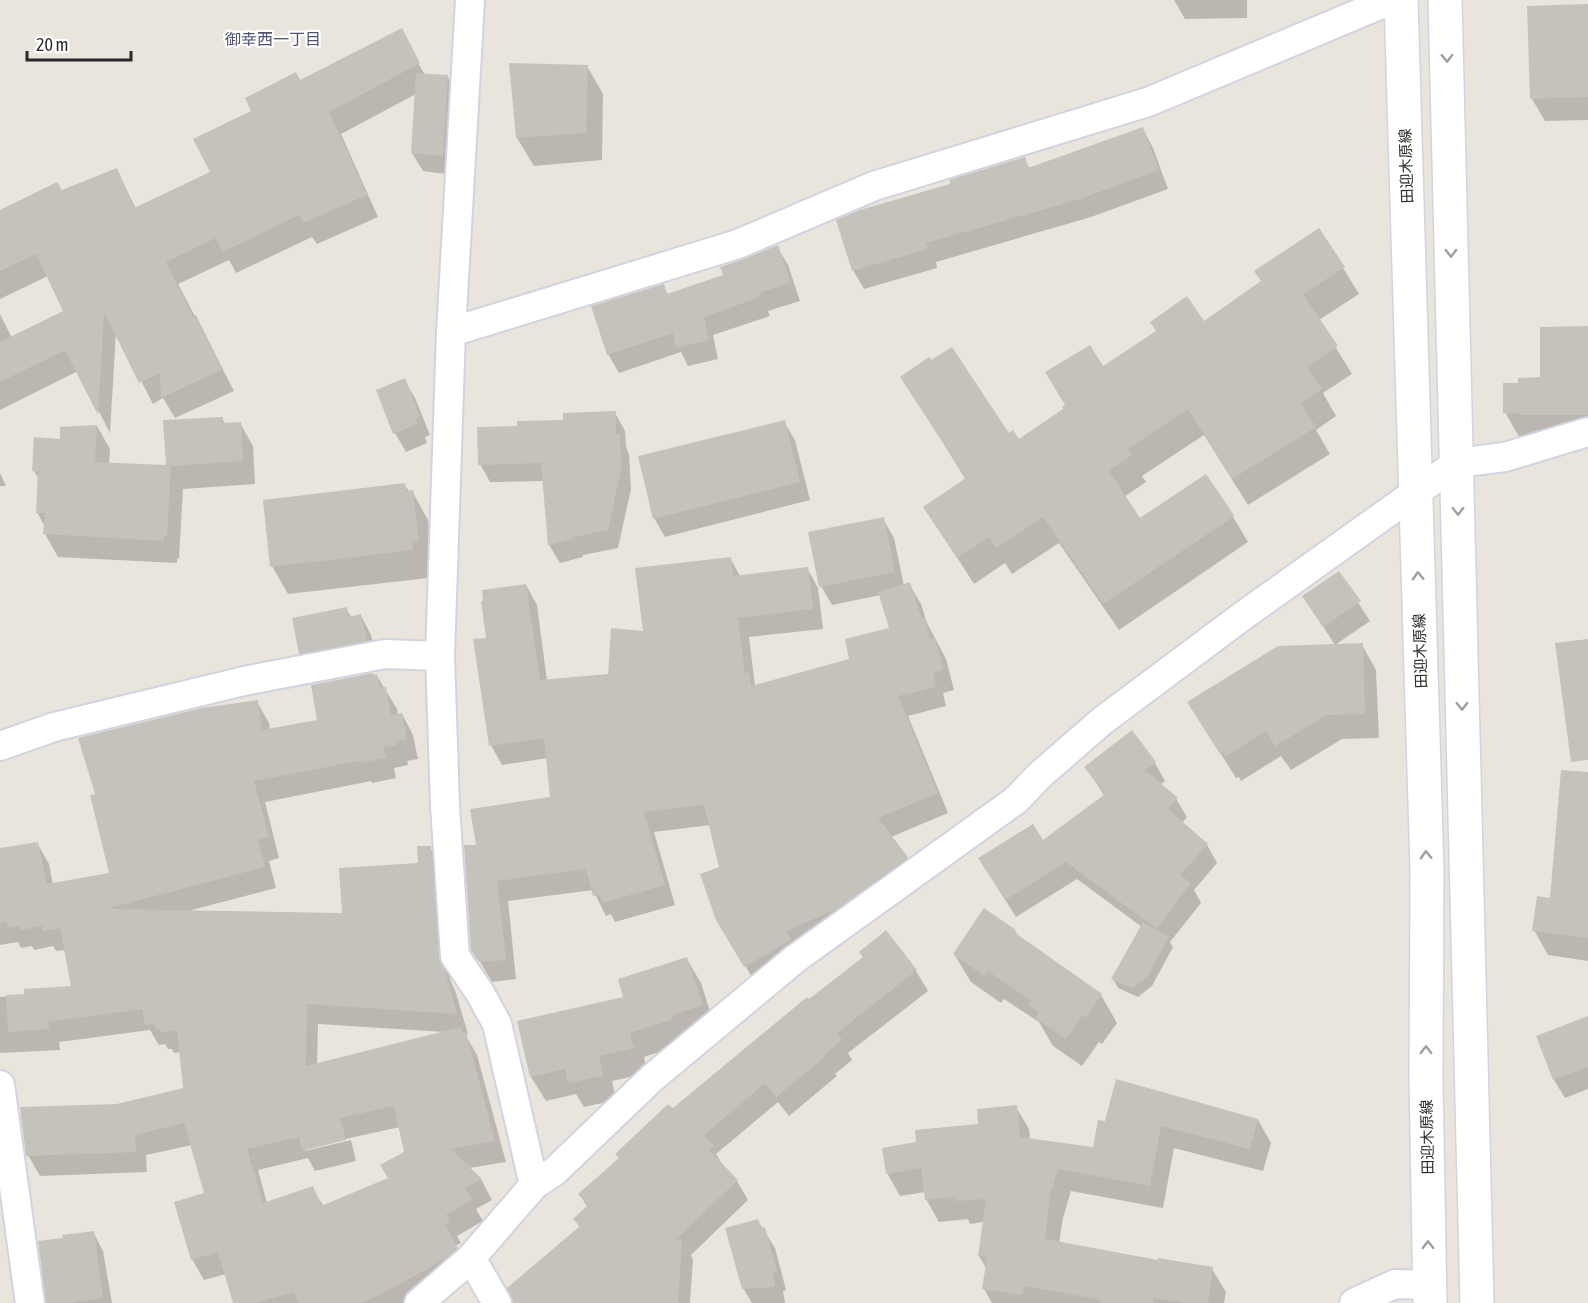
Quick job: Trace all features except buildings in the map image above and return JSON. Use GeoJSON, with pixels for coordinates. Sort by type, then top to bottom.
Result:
{"type":"FeatureCollection","features":[{"type":"Feature","properties":{"kind":"main road","name":"田迎木原線"},"geometry":{"type":"LineString","coordinates":[[1401,0],[1427,870],[1426,1079],[1429,1294]]}},
{"type":"Feature","properties":{"kind":"main road"},"geometry":{"type":"LineString","coordinates":[[1445,0],[1476,1303]]}},
{"type":"Feature","properties":{"kind":"street"},"geometry":{"type":"LineString","coordinates":[[470,0],[451,332],[440,656],[445,806],[455,956],[480,993],[496,1024],[534,1185]]}},
{"type":"Feature","properties":{"kind":"street"},"geometry":{"type":"LineString","coordinates":[[451,332],[738,244],[874,186],[1148,102],[1391,0]]}},
{"type":"Feature","properties":{"kind":"street"},"geometry":{"type":"LineString","coordinates":[[418,1303],[471,1258],[534,1185],[555,1171],[652,1078],[795,958],[1016,800],[1040,775],[1102,721],[1244,615],[1456,463],[1505,457],[1588,432]]}},
{"type":"Feature","properties":{"kind":"street"},"geometry":{"type":"LineString","coordinates":[[0,746],[54,727],[244,681],[385,654],[440,656]]}},
{"type":"Feature","properties":{"kind":"street"},"geometry":{"type":"LineString","coordinates":[[0,1085],[30,1303]]}},
{"type":"Feature","properties":{"kind":"street"},"geometry":{"type":"LineString","coordinates":[[471,1258],[497,1303]]}},
{"type":"Feature","properties":{"kind":"street"},"geometry":{"type":"LineString","coordinates":[[1354,1303],[1395,1284],[1429,1294]]}},
{"type":"Feature","properties":{"kind":"district","name":"御幸西一丁目"},"geometry":{"type":"Point","coordinates":[273,39]}}]}
